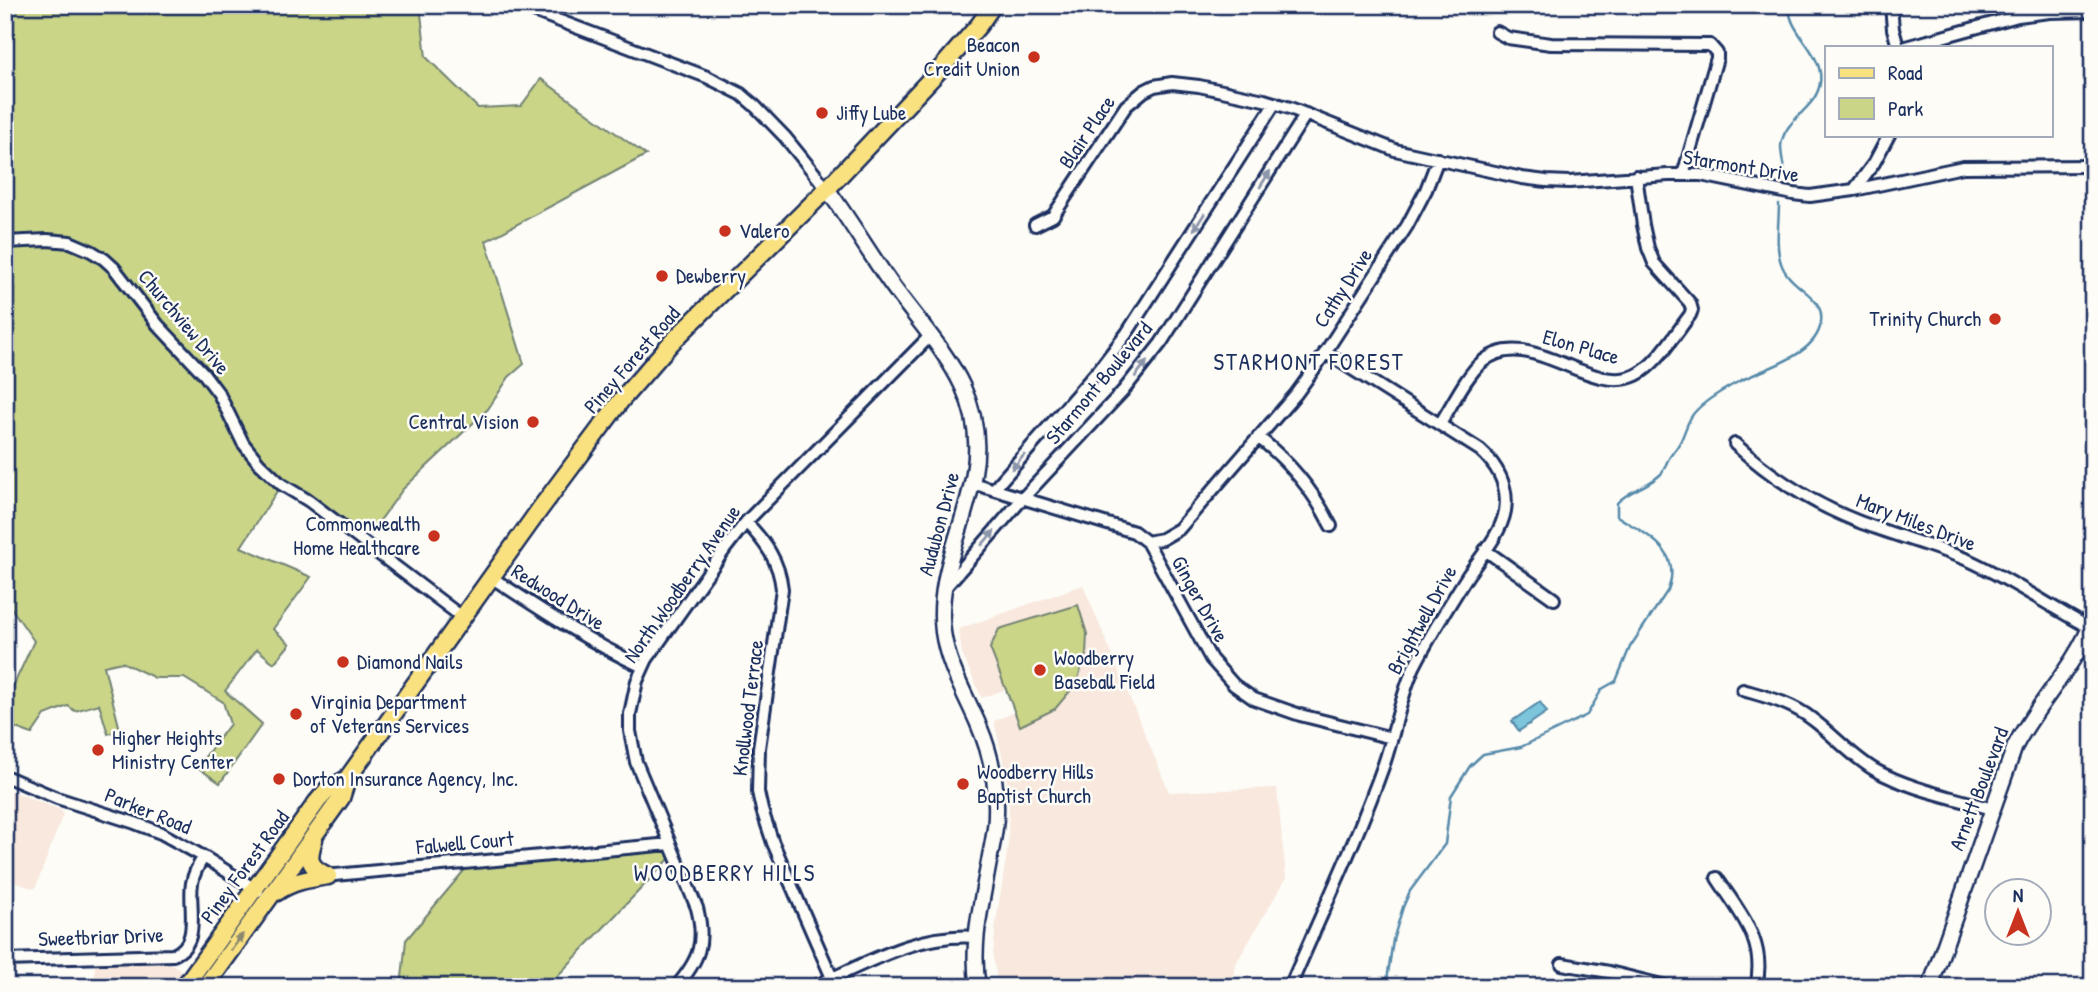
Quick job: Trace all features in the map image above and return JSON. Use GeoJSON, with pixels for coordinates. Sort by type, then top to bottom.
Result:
{"type":"FeatureCollection","features":[{"type":"Feature","properties":{"kind":"main road","name":"Piney Forest Road"},"geometry":{"type":"LineString","coordinates":[[205,987],[270,897],[291,874],[341,798],[347,779],[568,470],[629,390],[671,343],[827,189],[944,65],[993,5]]}},
{"type":"Feature","properties":{"kind":"main road","name":"Piney Forest Road"},"geometry":{"type":"LineString","coordinates":[[184,987],[317,802],[327,790],[347,779]]}},
{"type":"Feature","properties":{"kind":"main road"},"geometry":{"type":"LineString","coordinates":[[291,874],[289,853],[318,812],[317,802]]}},
{"type":"Feature","properties":{"kind":"main road"},"geometry":{"type":"LineString","coordinates":[[315,834],[310,850],[311,864],[328,876]]}},
{"type":"Feature","properties":{"kind":"main road"},"geometry":{"type":"LineString","coordinates":[[270,897],[293,883],[328,876]]}},
{"type":"Feature","properties":{"kind":"street"},"geometry":{"type":"LineString","coordinates":[[518,5],[707,77],[741,94],[785,137],[827,189]]}},
{"type":"Feature","properties":{"kind":"street"},"geometry":{"type":"LineString","coordinates":[[1891,5],[1898,46]]}},
{"type":"Feature","properties":{"kind":"street"},"geometry":{"type":"LineString","coordinates":[[1910,46],[2018,16],[2093,11]]}},
{"type":"Feature","properties":{"kind":"street"},"geometry":{"type":"LineString","coordinates":[[1497,32],[1508,37],[1551,44],[1710,45],[1714,48],[1717,58],[1683,175]]}},
{"type":"Feature","properties":{"kind":"street","name":"Blair Place"},"geometry":{"type":"LineString","coordinates":[[1035,225],[1053,216],[1126,106],[1154,86],[1172,83],[1199,86],[1275,103],[1306,114]]}},
{"type":"Feature","properties":{"kind":"street","name":"Starmont Boulevard"},"geometry":{"type":"LineString","coordinates":[[994,489],[1100,368],[1127,333],[1275,103]]}},
{"type":"Feature","properties":{"kind":"street","name":"Starmont Drive"},"geometry":{"type":"LineString","coordinates":[[1306,114],[1395,150],[1546,181],[1702,175],[1793,194],[1824,195],[1963,167],[2093,166]]}},
{"type":"Feature","properties":{"kind":"street","name":"Starmont Boulevard"},"geometry":{"type":"LineString","coordinates":[[943,589],[1023,498],[1124,391],[1161,343],[1306,114]]}},
{"type":"Feature","properties":{"kind":"street"},"geometry":{"type":"LineString","coordinates":[[1854,190],[1874,163],[1888,136]]}},
{"type":"Feature","properties":{"kind":"street","name":"Cathy Drive"},"geometry":{"type":"LineString","coordinates":[[1147,542],[1162,539],[1179,530],[1296,394],[1407,226],[1426,190],[1438,159]]}},
{"type":"Feature","properties":{"kind":"street","name":"Elon Place"},"geometry":{"type":"LineString","coordinates":[[1440,424],[1475,368],[1489,357],[1510,351],[1533,353],[1600,376],[1622,379],[1640,373],[1650,365],[1690,315],[1690,303],[1654,263],[1648,248],[1636,176]]}},
{"type":"Feature","properties":{"kind":"street","name":"Audubon Drive"},"geometry":{"type":"LineString","coordinates":[[827,189],[889,281],[955,369],[974,417],[976,442],[972,483],[943,589],[942,619],[948,657],[979,727],[995,786],[995,828],[976,937],[978,987]]}},
{"type":"Feature","properties":{"kind":"street","name":"Churchview Drive"},"geometry":{"type":"LineString","coordinates":[[5,242],[70,242],[104,259],[158,325],[204,374],[219,394],[243,443],[259,463],[281,484],[309,501],[463,617]]}},
{"type":"Feature","properties":{"kind":"street","name":"North Woodberry Avenue"},"geometry":{"type":"LineString","coordinates":[[677,987],[697,960],[701,921],[632,748],[630,714],[643,667],[746,522],[930,336]]}},
{"type":"Feature","properties":{"kind":"street","name":"Brightwell Drive"},"geometry":{"type":"LineString","coordinates":[[1288,987],[1372,796],[1413,670],[1447,608],[1499,529],[1505,510],[1501,477],[1488,457],[1325,352]]}},
{"type":"Feature","properties":{"kind":"street"},"geometry":{"type":"LineString","coordinates":[[1258,437],[1294,469],[1322,507],[1331,526]]}},
{"type":"Feature","properties":{"kind":"street","name":"Mary Miles Drive"},"geometry":{"type":"LineString","coordinates":[[1735,443],[1776,478],[1824,506],[1969,561],[2090,630]]}},
{"type":"Feature","properties":{"kind":"street","name":"Ginger Drive"},"geometry":{"type":"LineString","coordinates":[[972,483],[1133,532],[1147,542],[1211,659],[1245,694],[1274,708],[1392,738]]}},
{"type":"Feature","properties":{"kind":"street","name":"Knollwood Terrace"},"geometry":{"type":"LineString","coordinates":[[746,522],[770,550],[777,564],[782,589],[759,748],[758,792],[777,853],[832,978]]}},
{"type":"Feature","properties":{"kind":"street"},"geometry":{"type":"LineString","coordinates":[[1485,550],[1554,599]]}},
{"type":"Feature","properties":{"kind":"street","name":"Redwood Drive"},"geometry":{"type":"LineString","coordinates":[[492,577],[561,623],[610,652],[643,667]]}},
{"type":"Feature","properties":{"kind":"street","name":"Arnett Boulevard"},"geometry":{"type":"LineString","coordinates":[[1930,987],[2015,746],[2025,726],[2073,659],[2090,630]]}},
{"type":"Feature","properties":{"kind":"street"},"geometry":{"type":"LineString","coordinates":[[1743,690],[1779,701],[1812,718],[1861,761],[1889,777],[1992,809]]}},
{"type":"Feature","properties":{"kind":"street","name":"Parker Road"},"geometry":{"type":"LineString","coordinates":[[5,776],[57,798],[147,827],[259,883],[270,897]]}},
{"type":"Feature","properties":{"kind":"street","name":"Falwell Court"},"geometry":{"type":"LineString","coordinates":[[259,883],[291,874],[328,876],[670,844]]}},
{"type":"Feature","properties":{"kind":"street","name":"Sweetbriar Drive"},"geometry":{"type":"LineString","coordinates":[[5,960],[178,953],[188,943],[192,934],[192,879],[195,869],[204,857]]}},
{"type":"Feature","properties":{"kind":"street"},"geometry":{"type":"LineString","coordinates":[[1717,878],[1754,939],[1760,960],[1756,987]]}},
{"type":"Feature","properties":{"kind":"street"},"geometry":{"type":"LineString","coordinates":[[813,987],[912,944],[947,937],[976,937]]}},
{"type":"Feature","properties":{"kind":"street"},"geometry":{"type":"LineString","coordinates":[[1562,964],[1670,987]]}},
{"type":"Feature","properties":{"kind":"shaded area"},"geometry":{"type":"Polygon","coordinates":[[[1083,585],[1169,792],[1277,788],[1286,878],[1235,965],[1233,987],[998,987],[993,956],[1008,847],[1009,804],[1006,773],[994,721],[1015,712],[1006,689],[982,698],[962,654],[959,629],[1083,585]]]}},
{"type":"Feature","properties":{"kind":"shaded area"},"geometry":{"type":"Polygon","coordinates":[[[8,790],[61,810],[63,814],[35,889],[5,879],[5,795],[8,790]]]}},
{"type":"Feature","properties":{"kind":"shaded area"},"geometry":{"type":"Polygon","coordinates":[[[170,963],[191,976],[184,987],[95,987],[95,964],[170,963]]]}},
{"type":"Feature","properties":{"kind":"green space"},"geometry":{"type":"Polygon","coordinates":[[[5,5],[420,5],[426,57],[478,108],[521,106],[541,79],[646,155],[486,241],[524,364],[509,377],[488,409],[403,489],[371,533],[356,526],[339,526],[281,485],[241,547],[311,577],[273,629],[290,644],[274,663],[257,649],[225,691],[262,724],[220,783],[197,767],[230,724],[223,702],[184,678],[155,678],[122,662],[104,666],[120,730],[108,734],[99,704],[75,711],[68,706],[45,715],[32,734],[5,724],[5,704],[34,641],[5,599],[5,5]]]}},
{"type":"Feature","properties":{"kind":"green space","name":"Woodberry Baseball Field"},"geometry":{"type":"Polygon","coordinates":[[[1078,605],[1087,634],[1086,655],[1076,684],[1055,709],[1020,726],[990,648],[999,629],[1078,605]]]}},
{"type":"Feature","properties":{"kind":"green space"},"geometry":{"type":"Polygon","coordinates":[[[670,844],[674,854],[547,987],[401,987],[406,940],[472,861],[670,844]]]}},
{"type":"Feature","properties":{"kind":"water"},"geometry":{"type":"Polygon","coordinates":[[[1540,702],[1547,712],[1519,731],[1512,721],[1540,702]]]}},
{"type":"Feature","properties":{"kind":"waterway"},"geometry":{"type":"LineString","coordinates":[[1786,178],[1781,150],[1783,136],[1813,100],[1820,83],[1817,61],[1793,24],[1790,5]]}},
{"type":"Feature","properties":{"kind":"waterway"},"geometry":{"type":"LineString","coordinates":[[1386,987],[1393,940],[1403,907],[1410,891],[1445,844],[1451,796],[1470,766],[1483,754],[1521,747],[1587,715],[1602,689],[1616,681],[1630,647],[1668,590],[1671,576],[1666,554],[1650,537],[1617,516],[1617,503],[1661,474],[1692,416],[1703,404],[1738,382],[1788,360],[1810,344],[1817,334],[1821,322],[1818,305],[1791,279],[1781,263],[1778,242],[1779,204]]}},
{"type":"Feature","properties":{"kind":"place","name":"Beacon Credit Union"},"geometry":{"type":"Point","coordinates":[1034,57]}},
{"type":"Feature","properties":{"kind":"place","name":"Jiffy Lube"},"geometry":{"type":"Point","coordinates":[822,113]}},
{"type":"Feature","properties":{"kind":"place","name":"Valero"},"geometry":{"type":"Point","coordinates":[725,231]}},
{"type":"Feature","properties":{"kind":"place","name":"Dewberry"},"geometry":{"type":"Point","coordinates":[662,276]}},
{"type":"Feature","properties":{"kind":"place","name":"Trinity Church"},"geometry":{"type":"Point","coordinates":[1995,319]}},
{"type":"Feature","properties":{"kind":"place","name":"Central Vision"},"geometry":{"type":"Point","coordinates":[533,422]}},
{"type":"Feature","properties":{"kind":"place","name":"Commonwealth Home Healthcare"},"geometry":{"type":"Point","coordinates":[434,536]}},
{"type":"Feature","properties":{"kind":"place","name":"Diamond Nails"},"geometry":{"type":"Point","coordinates":[343,662]}},
{"type":"Feature","properties":{"kind":"place","name":"Woodberry Baseball Field"},"geometry":{"type":"Point","coordinates":[1040,670]}},
{"type":"Feature","properties":{"kind":"place","name":"Virginia Department of Veterans Services"},"geometry":{"type":"Point","coordinates":[296,714]}},
{"type":"Feature","properties":{"kind":"place","name":"Higher Heights Ministry Center"},"geometry":{"type":"Point","coordinates":[98,750]}},
{"type":"Feature","properties":{"kind":"place","name":"Dorton Insurance Agency, Inc."},"geometry":{"type":"Point","coordinates":[279,779]}},
{"type":"Feature","properties":{"kind":"place","name":"Woodberry Hills Baptist Church"},"geometry":{"type":"Point","coordinates":[963,784]}},
{"type":"Feature","properties":{"kind":"district","name":"STARMONT FOREST"},"geometry":{"type":"Point","coordinates":[1309,362]}},
{"type":"Feature","properties":{"kind":"district","name":"WOODBERRY HILLS"},"geometry":{"type":"Point","coordinates":[725,873]}}]}
